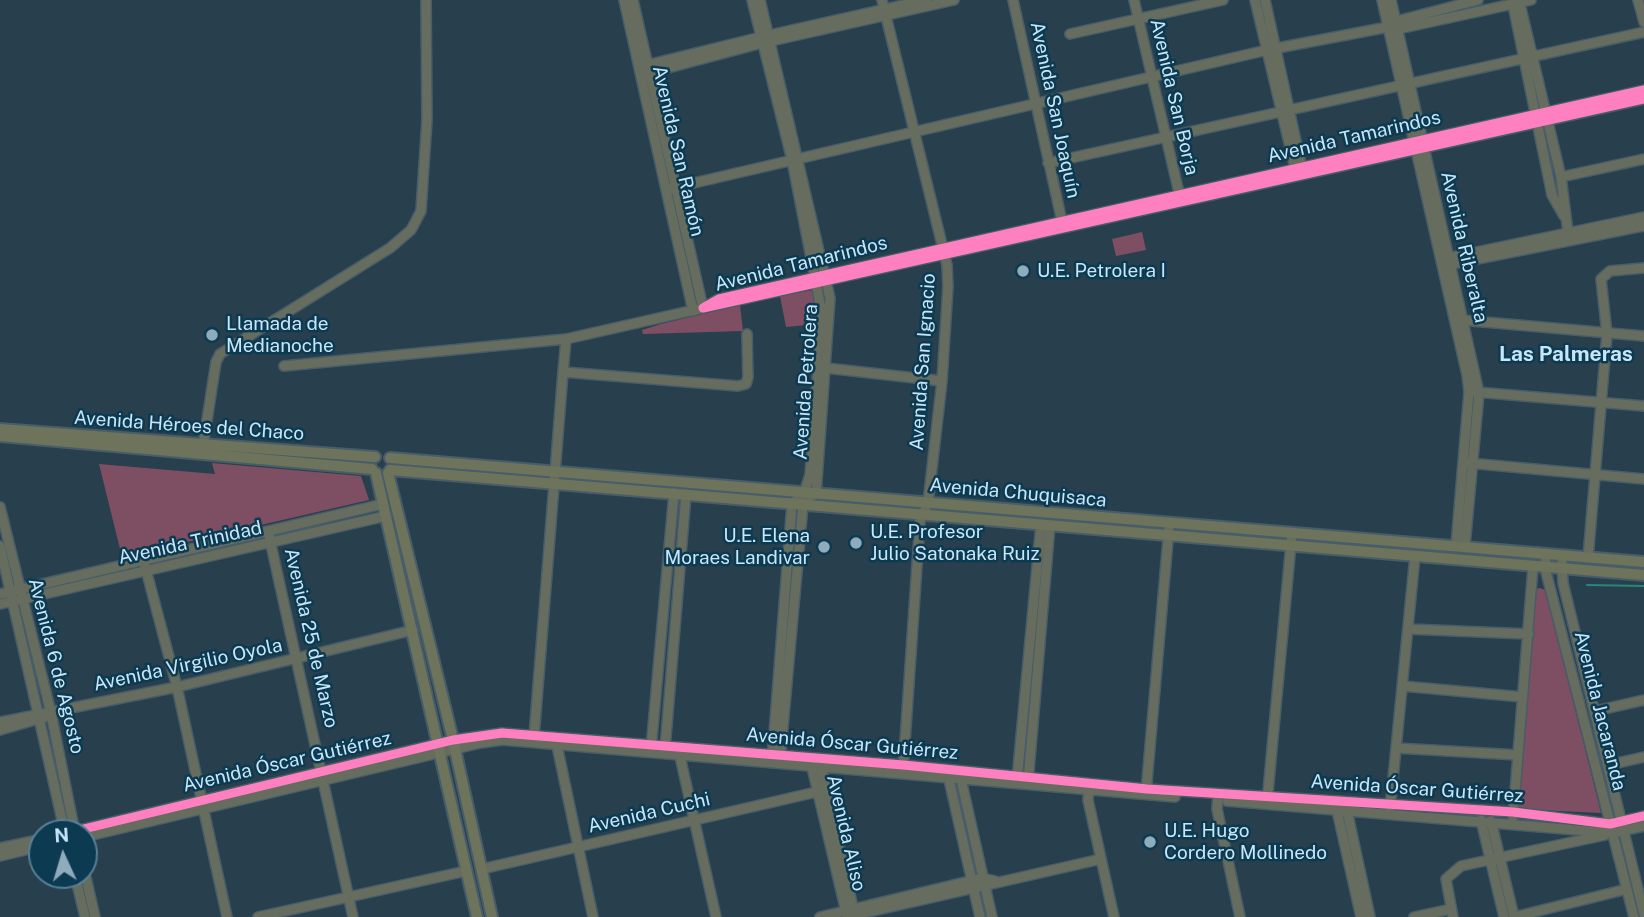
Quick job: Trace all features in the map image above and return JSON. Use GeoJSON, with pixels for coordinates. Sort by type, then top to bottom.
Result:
{"type":"FeatureCollection","features":[{"type":"Feature","properties":{"kind":"main road","name":"Avenida Héroes del Chaco"},"geometry":{"type":"LineString","coordinates":[[0,429],[203,446],[374,466]]}},
{"type":"Feature","properties":{"kind":"main road","name":"Avenida Héroes del Chaco"},"geometry":{"type":"LineString","coordinates":[[0,436],[374,466]]}},
{"type":"Feature","properties":{"kind":"main road"},"geometry":{"type":"LineString","coordinates":[[477,917],[374,466],[381,455],[389,467],[492,917]]}},
{"type":"Feature","properties":{"kind":"main road"},"geometry":{"type":"LineString","coordinates":[[374,466],[389,467]]}},
{"type":"Feature","properties":{"kind":"main road","name":"Avenida Chuquisaca"},"geometry":{"type":"LineString","coordinates":[[389,467],[804,493],[926,508],[1170,523],[1415,556],[1644,575]]}},
{"type":"Feature","properties":{"kind":"main road","name":"Avenida Chuquisaca"},"geometry":{"type":"LineString","coordinates":[[557,478],[680,494],[797,505],[926,508]]}},
{"type":"Feature","properties":{"kind":"main road","name":"Avenida Chuquisaca"},"geometry":{"type":"LineString","coordinates":[[1014,515],[1045,524],[1168,536],[1460,546],[1644,562]]}},
{"type":"Feature","properties":{"kind":"street"},"geometry":{"type":"LineString","coordinates":[[203,446],[216,362],[220,354],[390,248],[411,230],[421,211],[427,120],[426,0]]}},
{"type":"Feature","properties":{"kind":"street","name":"Avenida San Ramón"},"geometry":{"type":"LineString","coordinates":[[624,0],[646,69]]}},
{"type":"Feature","properties":{"kind":"street","name":"Avenida San Ramón"},"geometry":{"type":"LineString","coordinates":[[633,0],[698,309]]}},
{"type":"Feature","properties":{"kind":"street","name":"Avenida Petrolera"},"geometry":{"type":"LineString","coordinates":[[752,0],[765,39],[830,298],[827,368],[820,396],[810,475],[804,493]]}},
{"type":"Feature","properties":{"kind":"street","name":"Avenida Petrolera"},"geometry":{"type":"LineString","coordinates":[[760,0],[765,39]]}},
{"type":"Feature","properties":{"kind":"street"},"geometry":{"type":"LineString","coordinates":[[646,69],[884,8],[926,0]]}},
{"type":"Feature","properties":{"kind":"street"},"geometry":{"type":"LineString","coordinates":[[884,8],[954,0]]}},
{"type":"Feature","properties":{"kind":"street","name":"Avenida San Joaquín"},"geometry":{"type":"LineString","coordinates":[[1013,0],[1063,224]]}},
{"type":"Feature","properties":{"kind":"street","name":"Avenida San Borja"},"geometry":{"type":"LineString","coordinates":[[1134,0],[1180,198]]}},
{"type":"Feature","properties":{"kind":"street"},"geometry":{"type":"LineString","coordinates":[[1070,34],[1223,0]]}},
{"type":"Feature","properties":{"kind":"street"},"geometry":{"type":"LineString","coordinates":[[1255,0],[1272,49]]}},
{"type":"Feature","properties":{"kind":"street"},"geometry":{"type":"LineString","coordinates":[[1265,0],[1272,49],[1299,172]]}},
{"type":"Feature","properties":{"kind":"street","name":"Avenida Riberalta"},"geometry":{"type":"LineString","coordinates":[[1382,0],[1394,25]]}},
{"type":"Feature","properties":{"kind":"street","name":"Avenida Riberalta"},"geometry":{"type":"LineString","coordinates":[[1391,0],[1417,144],[1474,392],[1460,546]]}},
{"type":"Feature","properties":{"kind":"street"},"geometry":{"type":"LineString","coordinates":[[1394,25],[1478,0]]}},
{"type":"Feature","properties":{"kind":"street"},"geometry":{"type":"LineString","coordinates":[[672,188],[1272,49],[1531,0]]}},
{"type":"Feature","properties":{"kind":"street"},"geometry":{"type":"LineString","coordinates":[[1639,0],[1644,22]]}},
{"type":"Feature","properties":{"kind":"street"},"geometry":{"type":"LineString","coordinates":[[1516,2],[1547,116],[1569,237]]}},
{"type":"Feature","properties":{"kind":"street","name":"Avenida San Ignacio"},"geometry":{"type":"LineString","coordinates":[[884,8],[943,250],[948,287],[942,381],[926,508],[903,770]]}},
{"type":"Feature","properties":{"kind":"street"},"geometry":{"type":"LineString","coordinates":[[1048,163],[1644,32]]}},
{"type":"Feature","properties":{"kind":"street"},"geometry":{"type":"LineString","coordinates":[[1530,59],[1536,120],[1552,195],[1565,217]]}},
{"type":"Feature","properties":{"kind":"street","name":"Avenida Tamarindos"},"geometry":{"type":"LineString","coordinates":[[284,366],[566,339],[698,309],[719,299],[815,281],[1417,144],[1536,120],[1644,90]]}},
{"type":"Feature","properties":{"kind":"street","name":"Avenida Tamarindos"},"geometry":{"type":"LineString","coordinates":[[1547,116],[1644,99]]}},
{"type":"Feature","properties":{"kind":"street","name":"Avenida Petrolera"},"geometry":{"type":"LineString","coordinates":[[795,159],[822,314],[816,494]]}},
{"type":"Feature","properties":{"kind":"street"},"geometry":{"type":"LineString","coordinates":[[1560,177],[1644,159]]}},
{"type":"Feature","properties":{"kind":"street"},"geometry":{"type":"LineString","coordinates":[[1569,237],[1644,217]]}},
{"type":"Feature","properties":{"kind":"street"},"geometry":{"type":"LineString","coordinates":[[1445,262],[1569,237],[1644,226]]}},
{"type":"Feature","properties":{"kind":"street"},"geometry":{"type":"LineString","coordinates":[[1588,558],[1607,334],[1601,279],[1610,271],[1644,268]]}},
{"type":"Feature","properties":{"kind":"street"},"geometry":{"type":"LineString","coordinates":[[1458,320],[1644,336]]}},
{"type":"Feature","properties":{"kind":"street"},"geometry":{"type":"LineString","coordinates":[[563,372],[738,386],[746,384],[748,377],[747,334]]}},
{"type":"Feature","properties":{"kind":"street"},"geometry":{"type":"LineString","coordinates":[[534,738],[557,478],[566,339]]}},
{"type":"Feature","properties":{"kind":"street"},"geometry":{"type":"LineString","coordinates":[[827,368],[942,381]]}},
{"type":"Feature","properties":{"kind":"street"},"geometry":{"type":"LineString","coordinates":[[1474,392],[1644,406]]}},
{"type":"Feature","properties":{"kind":"street"},"geometry":{"type":"LineString","coordinates":[[1468,463],[1644,479]]}},
{"type":"Feature","properties":{"kind":"street"},"geometry":{"type":"LineString","coordinates":[[776,760],[797,505],[804,493]]}},
{"type":"Feature","properties":{"kind":"street"},"geometry":{"type":"LineString","coordinates":[[651,749],[680,494]]}},
{"type":"Feature","properties":{"kind":"street"},"geometry":{"type":"LineString","coordinates":[[664,750],[680,494]]}},
{"type":"Feature","properties":{"kind":"street"},"geometry":{"type":"LineString","coordinates":[[797,505],[816,494]]}},
{"type":"Feature","properties":{"kind":"street","name":"Avenida 6 de Agosto"},"geometry":{"type":"LineString","coordinates":[[0,507],[40,717],[67,819]]}},
{"type":"Feature","properties":{"kind":"street","name":"Avenida Trinidad"},"geometry":{"type":"LineString","coordinates":[[0,604],[16,595],[144,565],[268,531],[385,510]]}},
{"type":"Feature","properties":{"kind":"street","name":"Avenida Trinidad"},"geometry":{"type":"LineString","coordinates":[[144,565],[271,544],[385,510]]}},
{"type":"Feature","properties":{"kind":"street"},"geometry":{"type":"LineString","coordinates":[[1146,792],[1170,523]]}},
{"type":"Feature","properties":{"kind":"street"},"geometry":{"type":"LineString","coordinates":[[1017,779],[1045,524]]}},
{"type":"Feature","properties":{"kind":"street"},"geometry":{"type":"LineString","coordinates":[[1028,780],[1045,524]]}},
{"type":"Feature","properties":{"kind":"street","name":"Avenida 25 de Marzo"},"geometry":{"type":"LineString","coordinates":[[268,531],[353,917]]}},
{"type":"Feature","properties":{"kind":"street"},"geometry":{"type":"LineString","coordinates":[[1267,801],[1291,539]]}},
{"type":"Feature","properties":{"kind":"street","name":"Avenida 6 de Agosto"},"geometry":{"type":"LineString","coordinates":[[0,546],[51,713],[69,819]]}},
{"type":"Feature","properties":{"kind":"street","name":"Avenida Jacaranda"},"geometry":{"type":"LineString","coordinates":[[1546,554],[1539,568],[1612,828],[1634,917]]}},
{"type":"Feature","properties":{"kind":"street"},"geometry":{"type":"LineString","coordinates":[[1390,810],[1415,556]]}},
{"type":"Feature","properties":{"kind":"street","name":"Avenida Jacaranda"},"geometry":{"type":"LineString","coordinates":[[1562,556],[1561,569],[1608,765],[1641,884],[1644,914]]}},
{"type":"Feature","properties":{"kind":"street"},"geometry":{"type":"LineString","coordinates":[[144,565],[177,687],[228,917]]}},
{"type":"Feature","properties":{"kind":"street"},"geometry":{"type":"LineString","coordinates":[[1513,817],[1529,634],[1539,568]]}},
{"type":"Feature","properties":{"kind":"street","name":"Avenida Trinidad"},"geometry":{"type":"LineString","coordinates":[[0,594],[16,595]]}},
{"type":"Feature","properties":{"kind":"street"},"geometry":{"type":"LineString","coordinates":[[1408,629],[1529,634]]}},
{"type":"Feature","properties":{"kind":"street","name":"Avenida Virgilio Oyola"},"geometry":{"type":"LineString","coordinates":[[0,730],[51,713],[177,687],[413,630]]}},
{"type":"Feature","properties":{"kind":"street"},"geometry":{"type":"LineString","coordinates":[[1402,686],[1523,697]]}},
{"type":"Feature","properties":{"kind":"street"},"geometry":{"type":"LineString","coordinates":[[1595,711],[1644,700]]}},
{"type":"Feature","properties":{"kind":"street","name":"Avenida Virgilio Oyola"},"geometry":{"type":"LineString","coordinates":[[0,722],[40,717]]}},
{"type":"Feature","properties":{"kind":"street","name":"Avenida Óscar Gutiérrez"},"geometry":{"type":"LineString","coordinates":[[98,832],[440,748],[534,738],[1146,792],[1513,817],[1612,828],[1644,826]]}},
{"type":"Feature","properties":{"kind":"street"},"geometry":{"type":"LineString","coordinates":[[556,740],[593,917]]}},
{"type":"Feature","properties":{"kind":"street"},"geometry":{"type":"LineString","coordinates":[[1396,747],[1518,755]]}},
{"type":"Feature","properties":{"kind":"street"},"geometry":{"type":"LineString","coordinates":[[679,752],[716,917]]}},
{"type":"Feature","properties":{"kind":"street"},"geometry":{"type":"LineString","coordinates":[[1608,765],[1644,757]]}},
{"type":"Feature","properties":{"kind":"street","name":"Avenida Aliso"},"geometry":{"type":"LineString","coordinates":[[816,763],[851,913]]}},
{"type":"Feature","properties":{"kind":"street"},"geometry":{"type":"LineString","coordinates":[[948,774],[980,917]]}},
{"type":"Feature","properties":{"kind":"street"},"geometry":{"type":"LineString","coordinates":[[960,775],[992,917]]}},
{"type":"Feature","properties":{"kind":"street"},"geometry":{"type":"LineString","coordinates":[[1088,787],[1114,917]]}},
{"type":"Feature","properties":{"kind":"street","name":"Avenida Cuchi"},"geometry":{"type":"LineString","coordinates":[[482,869],[822,791]]}},
{"type":"Feature","properties":{"kind":"street"},"geometry":{"type":"LineString","coordinates":[[1217,797],[1240,917]]}},
{"type":"Feature","properties":{"kind":"street","name":"Avenida Óscar Gutiérrez"},"geometry":{"type":"LineString","coordinates":[[98,826],[202,805]]}},
{"type":"Feature","properties":{"kind":"street"},"geometry":{"type":"LineString","coordinates":[[1341,806],[1361,917]]}},
{"type":"Feature","properties":{"kind":"street"},"geometry":{"type":"LineString","coordinates":[[1341,806],[1370,917]]}},
{"type":"Feature","properties":{"kind":"street","name":"Avenida Óscar Gutiérrez"},"geometry":{"type":"LineString","coordinates":[[1390,810],[1492,821],[1513,817]]}},
{"type":"Feature","properties":{"kind":"street","name":"Avenida Óscar Gutiérrez"},"geometry":{"type":"LineString","coordinates":[[1624,826],[1644,816]]}},
{"type":"Feature","properties":{"kind":"street"},"geometry":{"type":"LineString","coordinates":[[1481,820],[1514,917],[1627,889]]}},
{"type":"Feature","properties":{"kind":"street"},"geometry":{"type":"LineString","coordinates":[[1492,821],[1504,917]]}},
{"type":"Feature","properties":{"kind":"street"},"geometry":{"type":"LineString","coordinates":[[1414,917],[1452,913],[1446,886],[1451,872],[1461,866],[1495,860],[1612,828]]}},
{"type":"Feature","properties":{"kind":"street"},"geometry":{"type":"LineString","coordinates":[[0,848],[28,842]]}},
{"type":"Feature","properties":{"kind":"street"},"geometry":{"type":"LineString","coordinates":[[0,856],[28,849]]}},
{"type":"Feature","properties":{"kind":"street"},"geometry":{"type":"LineString","coordinates":[[821,917],[851,913],[983,882],[1101,859]]}},
{"type":"Feature","properties":{"kind":"street"},"geometry":{"type":"LineString","coordinates":[[258,917],[466,871]]}},
{"type":"Feature","properties":{"kind":"street"},"geometry":{"type":"LineString","coordinates":[[78,889],[85,917]]}},
{"type":"Feature","properties":{"kind":"street"},"geometry":{"type":"LineString","coordinates":[[89,889],[95,917]]}},
{"type":"Feature","properties":{"kind":"shaded area"},"geometry":{"type":"Polygon","coordinates":[[[1142,232],[1146,250],[1116,256],[1112,239],[1142,232]]]}},
{"type":"Feature","properties":{"kind":"shaded area"},"geometry":{"type":"Polygon","coordinates":[[[813,290],[818,303],[818,324],[786,327],[780,296],[813,290]]]}},
{"type":"Feature","properties":{"kind":"shaded area"},"geometry":{"type":"Polygon","coordinates":[[[740,305],[743,331],[643,334],[642,330],[661,324],[740,305]]]}},
{"type":"Feature","properties":{"kind":"shaded area"},"geometry":{"type":"Polygon","coordinates":[[[212,463],[361,476],[369,500],[122,557],[99,464],[215,474],[212,463]]]}},
{"type":"Feature","properties":{"kind":"shaded area"},"geometry":{"type":"Polygon","coordinates":[[[1535,589],[1545,590],[1601,813],[1518,809],[1516,806],[1535,589]]]}},
{"type":"Feature","properties":{"kind":"waterway"},"geometry":{"type":"LineString","coordinates":[[1587,585],[1644,586]]}},
{"type":"Feature","properties":{"kind":"cycle path"},"geometry":{"type":"LineString","coordinates":[[1644,90],[719,299],[703,308],[1644,99]]}},
{"type":"Feature","properties":{"kind":"cycle path"},"geometry":{"type":"LineString","coordinates":[[98,826],[453,740],[502,733],[903,765],[1147,789],[1513,812],[1610,824],[1644,816]]}},
{"type":"Feature","properties":{"kind":"place","name":"U.E. Petrolera I"},"geometry":{"type":"Point","coordinates":[1023,271]}},
{"type":"Feature","properties":{"kind":"place","name":"Llamada de Medianoche"},"geometry":{"type":"Point","coordinates":[212,335]}},
{"type":"Feature","properties":{"kind":"place","name":"U.E. Profesor Julio Satonaka Ruiz"},"geometry":{"type":"Point","coordinates":[856,543]}},
{"type":"Feature","properties":{"kind":"place","name":"U.E. Elena Moraes Landivar"},"geometry":{"type":"Point","coordinates":[824,547]}},
{"type":"Feature","properties":{"kind":"place","name":"U.E. Hugo Cordero Mollinedo"},"geometry":{"type":"Point","coordinates":[1150,842]}},
{"type":"Feature","properties":{"kind":"district","name":"Las Palmeras"},"geometry":{"type":"Point","coordinates":[1566,355]}}]}
